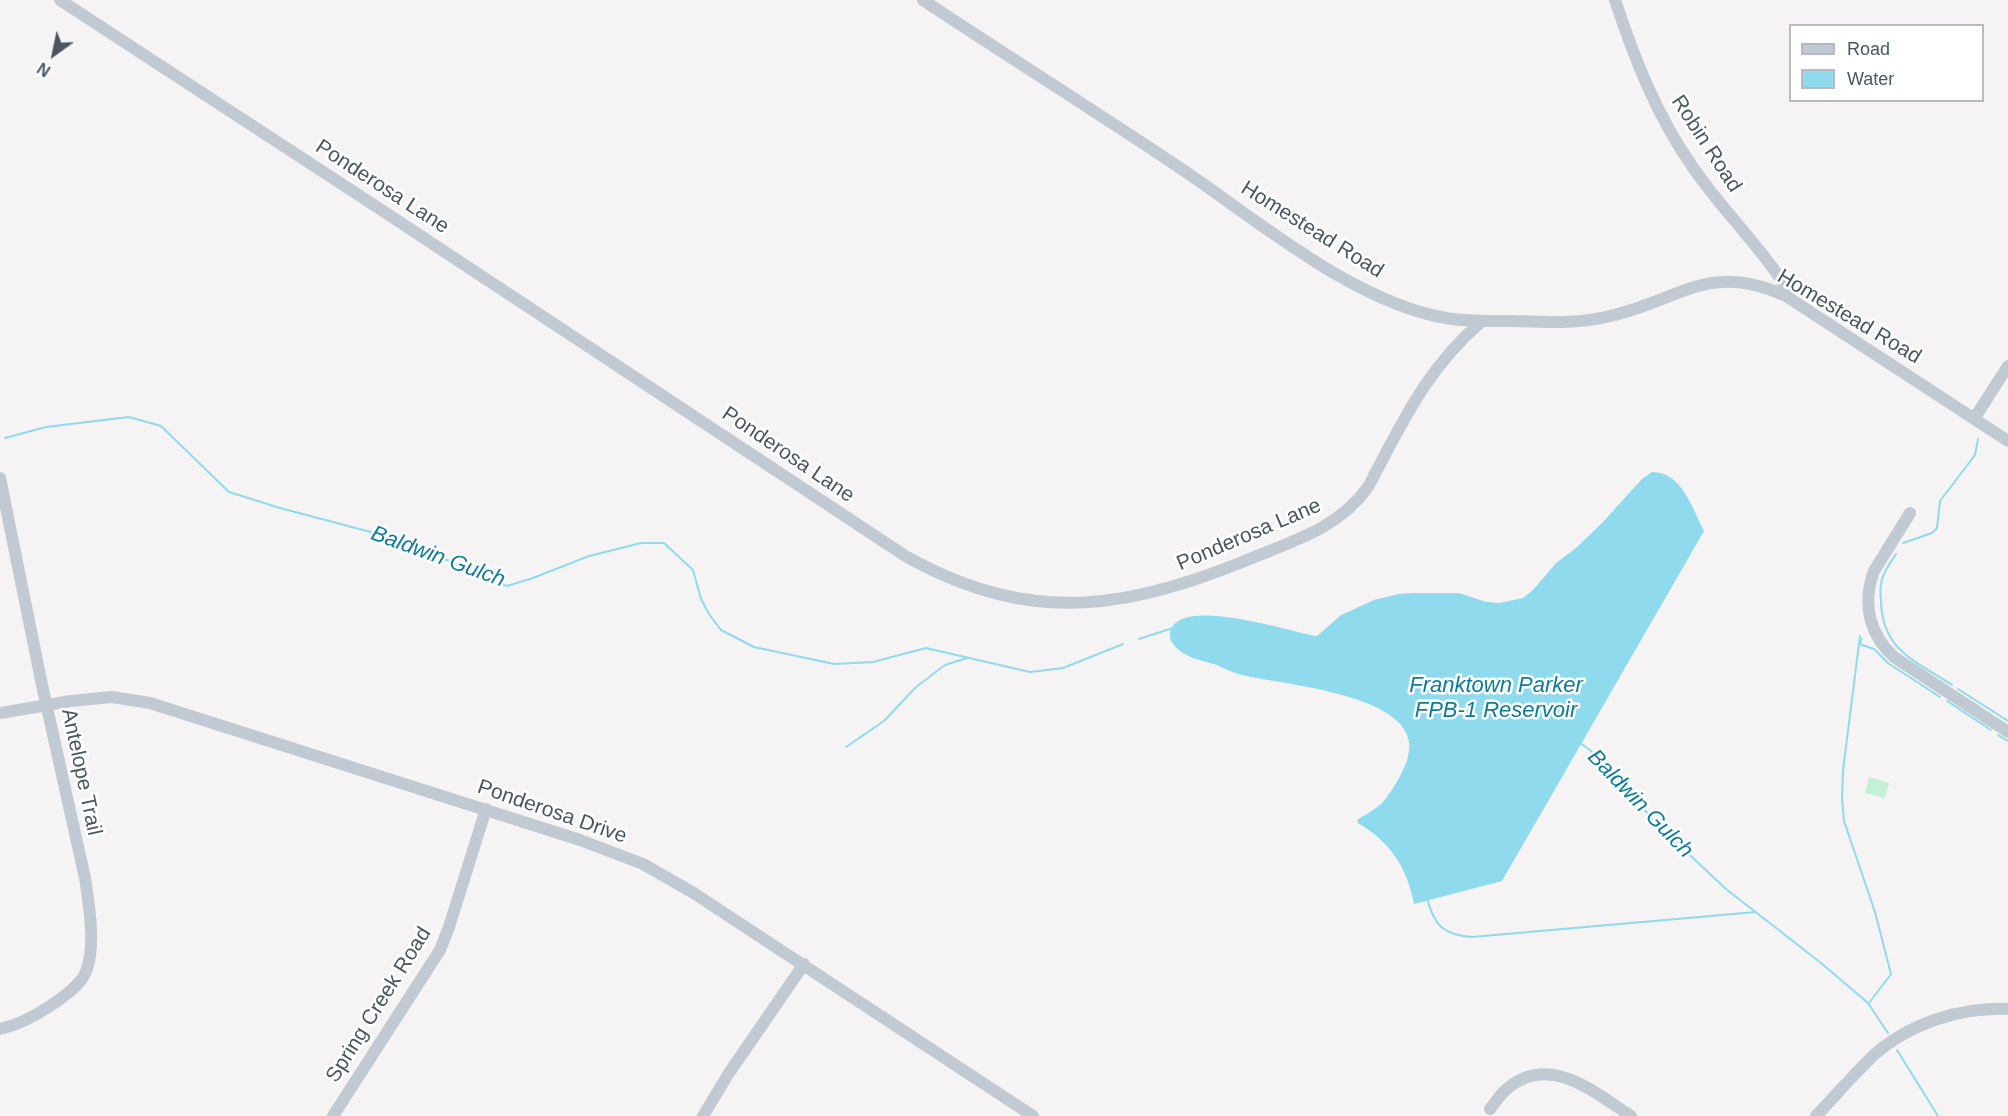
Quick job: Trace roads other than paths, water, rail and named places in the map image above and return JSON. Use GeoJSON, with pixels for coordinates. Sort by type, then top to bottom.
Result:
{"type":"FeatureCollection","features":[{"type":"Feature","properties":{"kind":"street","name":"Ponderosa Lane"},"geometry":{"type":"LineString","coordinates":[[60,0],[907,556],[955,580],[1013,598],[1074,603],[1133,598],[1174,588],[1216,573],[1321,529],[1359,500],[1423,386],[1445,357],[1482,321]]}},
{"type":"Feature","properties":{"kind":"street","name":"Homestead Road"},"geometry":{"type":"LineString","coordinates":[[923,0],[1185,171],[1275,235],[1334,272],[1407,308],[1447,318],[1482,321],[1589,320],[1617,315],[1692,287],[1726,281],[1758,285],[1786,296],[2008,441]]}},
{"type":"Feature","properties":{"kind":"street","name":"Robin Road"},"geometry":{"type":"LineString","coordinates":[[1615,0],[1650,90],[1683,152],[1718,201],[1770,264],[1785,286],[1786,296]]}},
{"type":"Feature","properties":{"kind":"street"},"geometry":{"type":"LineString","coordinates":[[1974,419],[2008,366]]}},
{"type":"Feature","properties":{"kind":"street","name":"Antelope Trail"},"geometry":{"type":"LineString","coordinates":[[0,478],[85,878],[90,931],[88,963],[82,978],[59,1001],[31,1018],[0,1029]]}},
{"type":"Feature","properties":{"kind":"street"},"geometry":{"type":"LineString","coordinates":[[1910,513],[1874,571],[1871,580],[1868,609],[1876,636],[1887,651],[1902,663],[2008,732]]}},
{"type":"Feature","properties":{"kind":"street","name":"Ponderosa Drive"},"geometry":{"type":"LineString","coordinates":[[0,713],[112,697],[150,703],[596,846],[650,868],[692,892],[1034,1116]]}},
{"type":"Feature","properties":{"kind":"street","name":"Spring Creek Road"},"geometry":{"type":"LineString","coordinates":[[333,1116],[440,950],[486,809]]}},
{"type":"Feature","properties":{"kind":"street"},"geometry":{"type":"LineString","coordinates":[[703,1116],[729,1073],[804,964]]}},
{"type":"Feature","properties":{"kind":"street"},"geometry":{"type":"LineString","coordinates":[[1816,1116],[1875,1055],[1905,1034],[1932,1021],[1958,1014],[2008,1009]]}},
{"type":"Feature","properties":{"kind":"street"},"geometry":{"type":"LineString","coordinates":[[1490,1109],[1506,1089],[1515,1083],[1532,1076],[1551,1074],[1580,1083],[1631,1116]]}},
{"type":"Feature","properties":{"kind":"water","name":"Franktown Parker FPB-1 Reservoir"},"geometry":{"type":"Polygon","coordinates":[[[1652,472],[1671,478],[1678,485],[1685,493],[1704,531],[1502,881],[1414,904],[1402,867],[1388,847],[1357,820],[1383,802],[1402,773],[1406,763],[1409,740],[1397,721],[1376,707],[1347,696],[1235,673],[1188,655],[1177,649],[1171,640],[1172,627],[1182,619],[1198,616],[1241,619],[1317,636],[1341,615],[1374,600],[1398,594],[1459,593],[1486,602],[1500,603],[1523,598],[1556,563],[1576,548],[1602,523],[1642,479],[1652,472]]]}},
{"type":"Feature","properties":{"kind":"waterway","name":"Baldwin Gulch"},"geometry":{"type":"LineString","coordinates":[[5,438],[46,427],[129,417],[161,426],[229,492],[401,540],[507,586],[589,556],[641,543],[664,543],[693,570],[701,599],[721,630],[754,647],[834,664],[873,662],[926,648],[1030,672],[1063,668],[1123,644]]}},
{"type":"Feature","properties":{"kind":"waterway"},"geometry":{"type":"LineString","coordinates":[[1903,543],[1932,533],[1937,528],[1940,501],[1975,455],[1978,439]]}},
{"type":"Feature","properties":{"kind":"waterway"},"geometry":{"type":"LineString","coordinates":[[1896,554],[1885,571],[1881,587],[1883,618],[1887,632],[1903,653],[1952,685]]}},
{"type":"Feature","properties":{"kind":"waterway","name":"Baldwin Gulch"},"geometry":{"type":"LineString","coordinates":[[1139,639],[1173,628]]}},
{"type":"Feature","properties":{"kind":"waterway"},"geometry":{"type":"LineString","coordinates":[[1860,636],[1859,644],[1874,649],[1888,663],[1940,697]]}},
{"type":"Feature","properties":{"kind":"waterway"},"geometry":{"type":"LineString","coordinates":[[1862,639],[1859,644],[1843,770],[1842,799],[1844,821],[1875,912],[1891,974],[1869,1003]]}},
{"type":"Feature","properties":{"kind":"waterway"},"geometry":{"type":"LineString","coordinates":[[846,747],[884,721],[916,687],[945,665],[967,658]]}},
{"type":"Feature","properties":{"kind":"waterway"},"geometry":{"type":"LineString","coordinates":[[1958,689],[2008,721]]}},
{"type":"Feature","properties":{"kind":"waterway"},"geometry":{"type":"LineString","coordinates":[[1947,701],[1991,730]]}},
{"type":"Feature","properties":{"kind":"waterway"},"geometry":{"type":"LineString","coordinates":[[1998,735],[2008,741]]}},
{"type":"Feature","properties":{"kind":"waterway","name":"Baldwin Gulch"},"geometry":{"type":"LineString","coordinates":[[1579,742],[1591,751],[1660,827],[1726,889],[1868,1003],[1888,1033]]}},
{"type":"Feature","properties":{"kind":"waterway"},"geometry":{"type":"LineString","coordinates":[[1427,898],[1433,916],[1442,927],[1454,934],[1472,937],[1756,912]]}},
{"type":"Feature","properties":{"kind":"waterway","name":"Baldwin Gulch"},"geometry":{"type":"LineString","coordinates":[[1897,1050],[1938,1116]]}}]}
